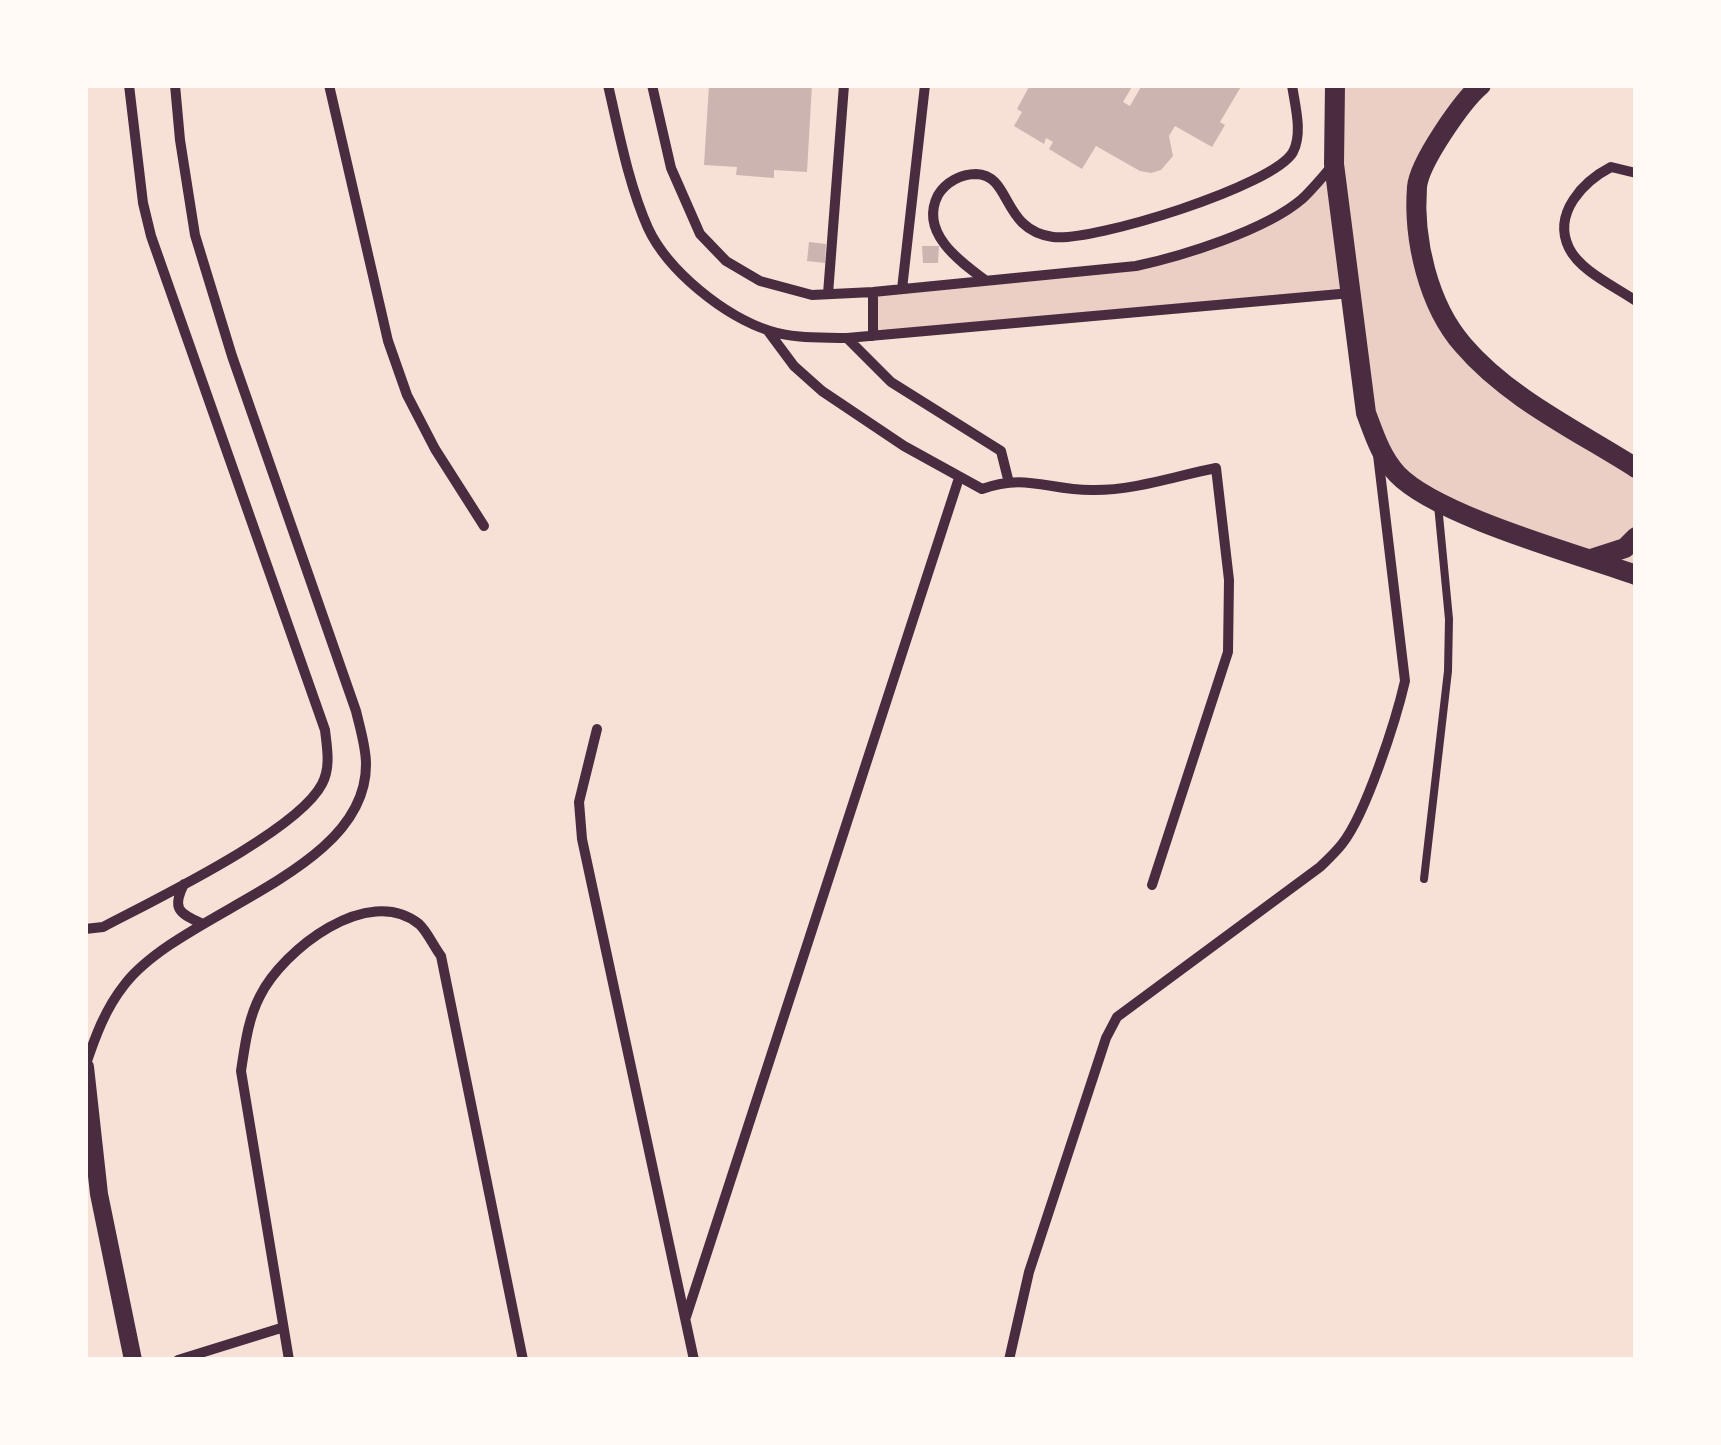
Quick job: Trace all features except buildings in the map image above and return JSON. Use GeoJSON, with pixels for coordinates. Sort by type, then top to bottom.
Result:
{"type":"FeatureCollection","features":[{"type":"Feature","properties":{"kind":"main road"},"geometry":{"type":"LineString","coordinates":[[1335,85],[1334,164],[1366,413],[1377,444],[1398,475],[1438,501],[1477,519],[1636,575]]}},
{"type":"Feature","properties":{"kind":"main road"},"geometry":{"type":"LineString","coordinates":[[1481,85],[1470,94],[1438,140],[1417,183],[1419,232],[1429,288],[1460,343],[1501,382],[1636,468]]}},
{"type":"Feature","properties":{"kind":"main road"},"geometry":{"type":"LineString","coordinates":[[1591,559],[1625,548],[1636,536]]}},
{"type":"Feature","properties":{"kind":"street"},"geometry":{"type":"LineString","coordinates":[[85,929],[103,927],[284,824],[323,783],[328,760],[324,730],[151,236],[129,85]]}},
{"type":"Feature","properties":{"kind":"street"},"geometry":{"type":"LineString","coordinates":[[133,1360],[99,1194],[85,1067],[97,1031],[126,982],[148,960],[201,923],[304,863],[328,843],[346,824],[360,797],[366,766],[356,712],[232,356],[195,235],[175,85]]}},
{"type":"Feature","properties":{"kind":"street"},"geometry":{"type":"LineString","coordinates":[[329,85],[388,341],[407,396],[484,526]]}},
{"type":"Feature","properties":{"kind":"street"},"geometry":{"type":"LineString","coordinates":[[608,85],[629,172],[648,228],[665,258],[690,283],[768,331],[807,380],[904,446],[982,489],[1008,479],[1091,490],[1118,489],[1216,468],[1229,580],[1228,652],[1152,885]]}},
{"type":"Feature","properties":{"kind":"street"},"geometry":{"type":"LineString","coordinates":[[652,85],[672,168],[700,234],[726,261],[785,290],[828,294],[902,290],[1171,259],[1276,216],[1301,200],[1334,164]]}},
{"type":"Feature","properties":{"kind":"street"},"geometry":{"type":"LineString","coordinates":[[828,294],[844,85]]}},
{"type":"Feature","properties":{"kind":"street"},"geometry":{"type":"LineString","coordinates":[[902,290],[924,85]]}},
{"type":"Feature","properties":{"kind":"street"},"geometry":{"type":"LineString","coordinates":[[985,280],[948,249],[933,218],[942,189],[958,177],[980,174],[995,182],[1017,219],[1026,229],[1040,235],[1086,236],[1141,222],[1210,198],[1268,174],[1286,162],[1298,132],[1292,85]]}},
{"type":"Feature","properties":{"kind":"street"},"geometry":{"type":"LineString","coordinates":[[1636,173],[1611,167],[1588,179],[1572,201],[1566,220],[1568,247],[1583,265],[1636,301]]}},
{"type":"Feature","properties":{"kind":"street"},"geometry":{"type":"LineString","coordinates":[[872,292],[873,336]]}},
{"type":"Feature","properties":{"kind":"street"},"geometry":{"type":"LineString","coordinates":[[768,331],[800,337],[847,338],[1351,293]]}},
{"type":"Feature","properties":{"kind":"street"},"geometry":{"type":"LineString","coordinates":[[847,338],[891,382],[1002,451],[1008,479]]}},
{"type":"Feature","properties":{"kind":"street"},"geometry":{"type":"LineString","coordinates":[[1010,1360],[1029,1272],[1106,1038],[1117,1018],[1320,867],[1344,843],[1360,814],[1399,707],[1404,681],[1377,444]]}},
{"type":"Feature","properties":{"kind":"street"},"geometry":{"type":"LineString","coordinates":[[686,1317],[959,478]]}},
{"type":"Feature","properties":{"kind":"street"},"geometry":{"type":"LineString","coordinates":[[597,729],[579,802],[582,840],[694,1360]]}},
{"type":"Feature","properties":{"kind":"street"},"geometry":{"type":"LineString","coordinates":[[185,883],[177,898],[178,908],[201,923]]}},
{"type":"Feature","properties":{"kind":"street"},"geometry":{"type":"LineString","coordinates":[[289,1360],[241,1071],[246,1032],[260,995],[283,962],[348,915],[384,910],[419,924],[441,956],[523,1360]]}},
{"type":"Feature","properties":{"kind":"street"},"geometry":{"type":"LineString","coordinates":[[85,1216],[99,1194]]}},
{"type":"Feature","properties":{"kind":"street"},"geometry":{"type":"LineString","coordinates":[[178,1360],[281,1328]]}},
{"type":"Feature","properties":{"kind":"lane"},"geometry":{"type":"LineString","coordinates":[[1424,880],[1448,671],[1450,619],[1438,501]]}},
{"type":"Feature","properties":{"kind":"shaded area"},"geometry":{"type":"Polygon","coordinates":[[[1335,85],[1481,85],[1417,183],[1419,232],[1460,343],[1636,468],[1636,575],[1437,501],[1377,444],[1333,114],[1335,85]]]}},
{"type":"Feature","properties":{"kind":"shaded area"},"geometry":{"type":"Polygon","coordinates":[[[1331,165],[1348,293],[876,335],[876,292],[1136,265],[1235,234],[1298,201],[1331,165]]]}}]}
